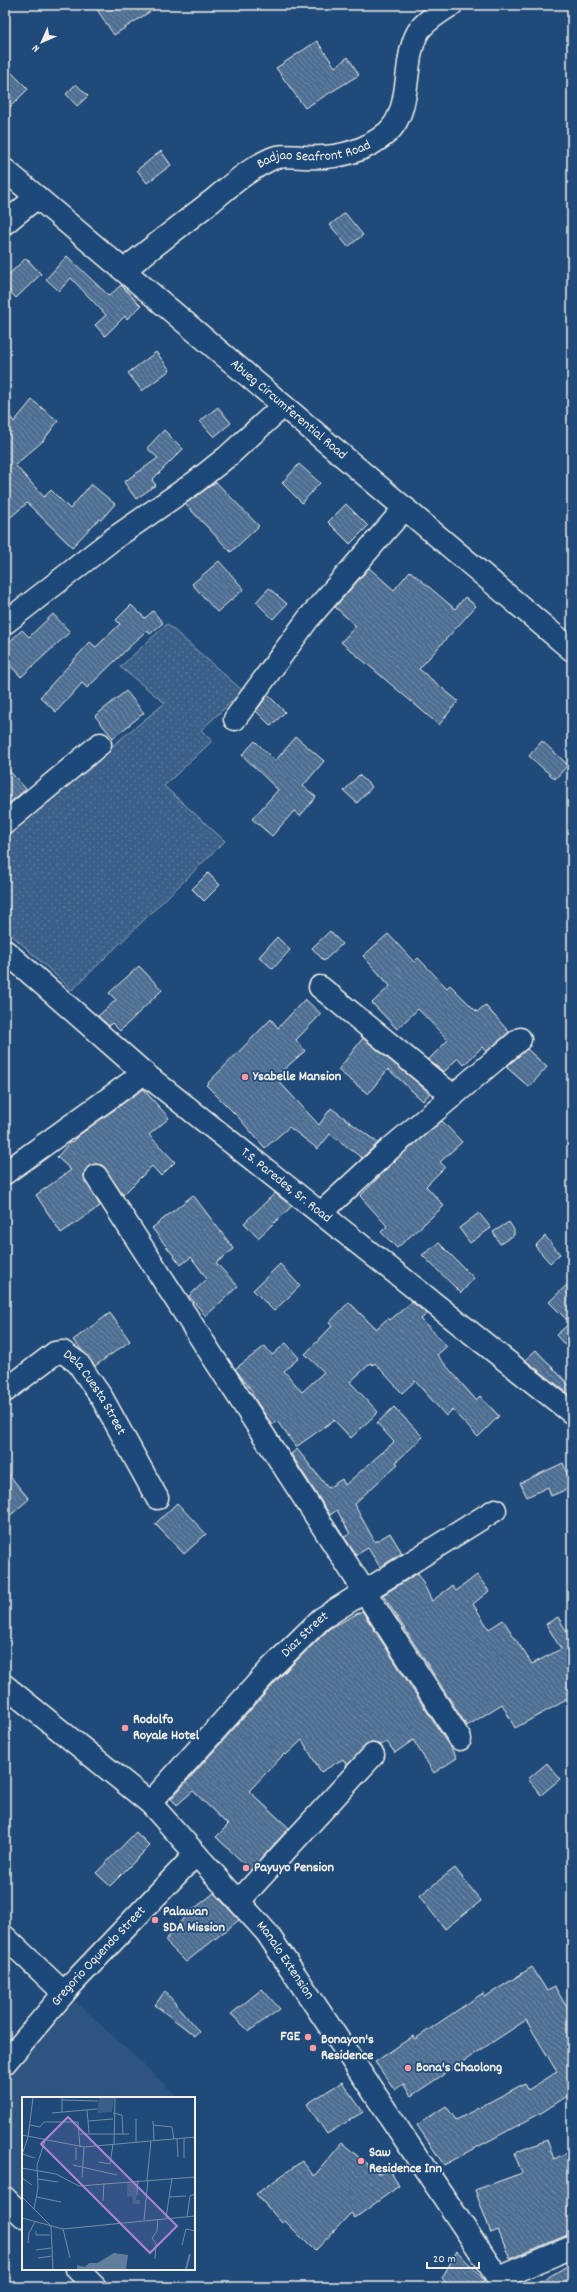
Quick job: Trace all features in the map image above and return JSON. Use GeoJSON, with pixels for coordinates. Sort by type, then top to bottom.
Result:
{"type":"FeatureCollection","features":[{"type":"Feature","properties":{"kind":"street","name":"Badjao Seafront Road"},"geometry":{"type":"LineString","coordinates":[[124,270],[244,176],[270,159],[282,155],[325,158],[350,154],[389,131],[396,122],[402,105],[414,41],[419,31],[428,22],[451,5]]}},
{"type":"Feature","properties":{"kind":"street","name":"Abueg Circumferential Road"},"geometry":{"type":"LineString","coordinates":[[5,170],[572,650]]}},
{"type":"Feature","properties":{"kind":"street"},"geometry":{"type":"LineString","coordinates":[[5,223],[37,197]]}},
{"type":"Feature","properties":{"kind":"street"},"geometry":{"type":"LineString","coordinates":[[5,623],[114,539],[194,483],[228,456],[283,406]]}},
{"type":"Feature","properties":{"kind":"street"},"geometry":{"type":"LineString","coordinates":[[234,719],[308,620],[405,508]]}},
{"type":"Feature","properties":{"kind":"street"},"geometry":{"type":"LineString","coordinates":[[5,823],[100,744]]}},
{"type":"Feature","properties":{"kind":"street","name":"T.S. Paredes, Sr. Road"},"geometry":{"type":"LineString","coordinates":[[5,951],[144,1073],[570,1408]]}},
{"type":"Feature","properties":{"kind":"street"},"geometry":{"type":"LineString","coordinates":[[320,987],[452,1096]]}},
{"type":"Feature","properties":{"kind":"street"},"geometry":{"type":"LineString","coordinates":[[321,1213],[391,1148],[520,1039]]}},
{"type":"Feature","properties":{"kind":"street"},"geometry":{"type":"LineString","coordinates":[[5,1173],[144,1073]]}},
{"type":"Feature","properties":{"kind":"street"},"geometry":{"type":"LineString","coordinates":[[96,1176],[460,1739]]}},
{"type":"Feature","properties":{"kind":"street","name":"Dela Cuesta Street"},"geometry":{"type":"LineString","coordinates":[[5,1391],[55,1353],[63,1352],[70,1356],[78,1363],[102,1398],[157,1498]]}},
{"type":"Feature","properties":{"kind":"street","name":"Diaz Street"},"geometry":{"type":"LineString","coordinates":[[150,1803],[272,1667],[308,1630],[338,1607],[366,1592],[495,1510]]}},
{"type":"Feature","properties":{"kind":"street","name":"Manalo Extension"},"geometry":{"type":"LineString","coordinates":[[5,1686],[150,1803],[267,1933],[502,2283]]}},
{"type":"Feature","properties":{"kind":"street"},"geometry":{"type":"LineString","coordinates":[[239,1901],[373,1755]]}},
{"type":"Feature","properties":{"kind":"street","name":"Gregorio Oquendo Street"},"geometry":{"type":"LineString","coordinates":[[5,2063],[64,1993],[196,1854]]}},
{"type":"Feature","properties":{"kind":"street"},"geometry":{"type":"LineString","coordinates":[[5,1937],[64,1993]]}},
{"type":"Feature","properties":{"kind":"street"},"geometry":{"type":"LineString","coordinates":[[5,2198],[22,2215]]}},
{"type":"Feature","properties":{"kind":"street"},"geometry":{"type":"LineString","coordinates":[[502,2283],[572,2247]]}},
{"type":"Feature","properties":{"kind":"street"},"geometry":{"type":"LineString","coordinates":[[78,2270],[95,2287]]}},
{"type":"Feature","properties":{"kind":"shaded area"},"geometry":{"type":"Polygon","coordinates":[[[167,624],[243,691],[201,730],[212,741],[164,786],[225,841],[72,990],[5,929],[5,833],[165,703],[120,667],[167,624]]]}},
{"type":"Feature","properties":{"kind":"shaded area"},"geometry":{"type":"Polygon","coordinates":[[[66,1992],[178,2097],[22,2097],[22,2197],[5,2180],[5,2059],[66,1992]]]}},
{"type":"Feature","properties":{"kind":"building"},"geometry":{"type":"Polygon","coordinates":[[[94,5],[160,5],[114,35],[94,5]]]}},
{"type":"Feature","properties":{"kind":"building"},"geometry":{"type":"Polygon","coordinates":[[[317,41],[335,67],[348,57],[359,75],[305,108],[276,68],[317,41]]]}},
{"type":"Feature","properties":{"kind":"building"},"geometry":{"type":"Polygon","coordinates":[[[5,66],[28,89],[5,112],[5,66]]]}},
{"type":"Feature","properties":{"kind":"building"},"geometry":{"type":"Polygon","coordinates":[[[76,84],[88,96],[77,106],[66,94],[76,84]]]}},
{"type":"Feature","properties":{"kind":"building"},"geometry":{"type":"Polygon","coordinates":[[[161,151],[171,165],[147,183],[137,170],[161,151]]]}},
{"type":"Feature","properties":{"kind":"building"},"geometry":{"type":"Polygon","coordinates":[[[345,213],[363,235],[348,247],[330,225],[345,213]]]}},
{"type":"Feature","properties":{"kind":"building"},"geometry":{"type":"Polygon","coordinates":[[[67,256],[109,296],[121,285],[141,306],[127,319],[125,316],[105,336],[95,325],[106,315],[71,278],[59,291],[46,279],[67,256]]]}},
{"type":"Feature","properties":{"kind":"building"},"geometry":{"type":"Polygon","coordinates":[[[26,258],[41,274],[16,298],[5,286],[5,278],[26,258]]]}},
{"type":"Feature","properties":{"kind":"building"},"geometry":{"type":"Polygon","coordinates":[[[156,352],[170,370],[142,391],[128,373],[156,352]]]}},
{"type":"Feature","properties":{"kind":"building"},"geometry":{"type":"Polygon","coordinates":[[[32,400],[58,421],[43,441],[15,465],[44,497],[51,490],[70,509],[91,484],[115,504],[101,520],[99,519],[72,547],[27,503],[5,522],[5,409],[14,422],[32,400]]]}},
{"type":"Feature","properties":{"kind":"building"},"geometry":{"type":"Polygon","coordinates":[[[218,407],[231,423],[214,437],[200,421],[218,407]]]}},
{"type":"Feature","properties":{"kind":"building"},"geometry":{"type":"Polygon","coordinates":[[[164,430],[183,449],[152,480],[156,485],[136,499],[124,482],[158,458],[147,448],[164,430]]]}},
{"type":"Feature","properties":{"kind":"building"},"geometry":{"type":"Polygon","coordinates":[[[299,464],[320,483],[302,503],[282,483],[299,464]]]}},
{"type":"Feature","properties":{"kind":"building"},"geometry":{"type":"Polygon","coordinates":[[[216,482],[259,526],[231,552],[185,504],[216,482]]]}},
{"type":"Feature","properties":{"kind":"building"},"geometry":{"type":"Polygon","coordinates":[[[346,504],[368,526],[350,544],[328,522],[346,504]]]}},
{"type":"Feature","properties":{"kind":"building"},"geometry":{"type":"Polygon","coordinates":[[[219,561],[244,589],[217,612],[192,584],[219,561]]]}},
{"type":"Feature","properties":{"kind":"building"},"geometry":{"type":"Polygon","coordinates":[[[369,568],[394,590],[410,571],[455,609],[465,597],[476,606],[419,669],[458,701],[439,725],[341,642],[356,626],[335,607],[369,568]]]}},
{"type":"Feature","properties":{"kind":"building"},"geometry":{"type":"Polygon","coordinates":[[[269,588],[287,604],[273,619],[256,602],[269,588]]]}},
{"type":"Feature","properties":{"kind":"building"},"geometry":{"type":"Polygon","coordinates":[[[131,605],[145,618],[153,611],[163,623],[150,634],[147,630],[87,688],[82,683],[56,712],[40,697],[90,642],[96,647],[120,624],[116,620],[131,605]]]}},
{"type":"Feature","properties":{"kind":"building"},"geometry":{"type":"Polygon","coordinates":[[[53,614],[70,632],[21,677],[5,660],[5,646],[22,630],[29,637],[53,614]]]}},
{"type":"Feature","properties":{"kind":"building"},"geometry":{"type":"Polygon","coordinates":[[[126,691],[144,713],[113,738],[95,716],[126,691]]]}},
{"type":"Feature","properties":{"kind":"building"},"geometry":{"type":"Polygon","coordinates":[[[268,695],[285,712],[271,726],[256,711],[268,695]]]}},
{"type":"Feature","properties":{"kind":"building"},"geometry":{"type":"Polygon","coordinates":[[[296,737],[324,761],[303,786],[316,797],[300,816],[294,811],[272,836],[252,819],[278,790],[242,755],[255,741],[275,761],[296,737]]]}},
{"type":"Feature","properties":{"kind":"building"},"geometry":{"type":"Polygon","coordinates":[[[542,741],[568,765],[555,779],[529,756],[542,741]]]}},
{"type":"Feature","properties":{"kind":"building"},"geometry":{"type":"Polygon","coordinates":[[[5,766],[26,789],[5,807],[5,766]]]}},
{"type":"Feature","properties":{"kind":"building"},"geometry":{"type":"Polygon","coordinates":[[[359,775],[372,787],[357,803],[344,791],[359,775]]]}},
{"type":"Feature","properties":{"kind":"building"},"geometry":{"type":"Polygon","coordinates":[[[208,873],[220,885],[204,901],[192,889],[208,873]]]}},
{"type":"Feature","properties":{"kind":"building"},"geometry":{"type":"Polygon","coordinates":[[[330,931],[342,944],[324,961],[312,948],[330,931]]]}},
{"type":"Feature","properties":{"kind":"building"},"geometry":{"type":"Polygon","coordinates":[[[388,934],[414,962],[418,958],[447,988],[450,985],[477,1012],[485,1005],[509,1032],[486,1052],[482,1047],[464,1065],[458,1058],[444,1072],[428,1060],[448,1040],[418,1009],[397,1029],[372,1003],[390,986],[363,956],[388,934]]]}},
{"type":"Feature","properties":{"kind":"building"},"geometry":{"type":"Polygon","coordinates":[[[277,937],[290,950],[273,969],[259,957],[277,937]]]}},
{"type":"Feature","properties":{"kind":"building"},"geometry":{"type":"Polygon","coordinates":[[[139,966],[162,990],[120,1031],[112,1023],[109,1026],[98,1016],[116,1000],[109,993],[139,966]]]}},
{"type":"Feature","properties":{"kind":"building"},"geometry":{"type":"Polygon","coordinates":[[[305,999],[321,1014],[296,1040],[305,1051],[275,1077],[319,1125],[331,1108],[378,1143],[362,1158],[330,1134],[318,1149],[289,1127],[265,1148],[239,1118],[206,1085],[271,1019],[278,1028],[305,999]]]}},
{"type":"Feature","properties":{"kind":"building"},"geometry":{"type":"Polygon","coordinates":[[[363,1038],[430,1093],[423,1101],[388,1069],[368,1094],[338,1070],[363,1038]]]}},
{"type":"Feature","properties":{"kind":"building"},"geometry":{"type":"Polygon","coordinates":[[[527,1049],[547,1067],[529,1087],[506,1067],[527,1049]]]}},
{"type":"Feature","properties":{"kind":"building"},"geometry":{"type":"Polygon","coordinates":[[[143,1089],[169,1118],[149,1135],[175,1162],[161,1176],[152,1166],[123,1195],[102,1165],[90,1165],[85,1171],[84,1177],[100,1206],[61,1233],[36,1195],[71,1170],[57,1157],[70,1142],[71,1143],[79,1135],[143,1089]]]}},
{"type":"Feature","properties":{"kind":"building"},"geometry":{"type":"Polygon","coordinates":[[[442,1121],[462,1142],[440,1162],[445,1167],[426,1186],[444,1206],[397,1248],[381,1232],[387,1226],[360,1196],[399,1157],[442,1121]]]}},
{"type":"Feature","properties":{"kind":"building"},"geometry":{"type":"Polygon","coordinates":[[[275,1193],[292,1206],[258,1238],[244,1223],[275,1193]]]}},
{"type":"Feature","properties":{"kind":"building"},"geometry":{"type":"Polygon","coordinates":[[[193,1195],[234,1249],[216,1263],[238,1286],[206,1316],[189,1296],[207,1279],[191,1257],[181,1265],[152,1228],[193,1195]]]}},
{"type":"Feature","properties":{"kind":"building"},"geometry":{"type":"Polygon","coordinates":[[[479,1213],[491,1228],[470,1243],[459,1228],[479,1213]]]}},
{"type":"Feature","properties":{"kind":"building"},"geometry":{"type":"Polygon","coordinates":[[[509,1222],[514,1230],[514,1235],[500,1244],[493,1232],[509,1222]]]}},
{"type":"Feature","properties":{"kind":"building"},"geometry":{"type":"Polygon","coordinates":[[[545,1236],[560,1254],[550,1263],[535,1246],[545,1236]]]}},
{"type":"Feature","properties":{"kind":"building"},"geometry":{"type":"Polygon","coordinates":[[[439,1243],[474,1278],[461,1293],[422,1255],[439,1243]]]}},
{"type":"Feature","properties":{"kind":"building"},"geometry":{"type":"Polygon","coordinates":[[[280,1264],[300,1286],[274,1311],[253,1290],[280,1264]]]}},
{"type":"Feature","properties":{"kind":"building"},"geometry":{"type":"Polygon","coordinates":[[[572,1280],[572,1353],[556,1335],[570,1323],[549,1302],[572,1280]]]}},
{"type":"Feature","properties":{"kind":"building"},"geometry":{"type":"Polygon","coordinates":[[[349,1302],[376,1329],[388,1318],[390,1320],[412,1302],[427,1314],[421,1319],[447,1346],[437,1355],[476,1400],[480,1396],[499,1416],[478,1437],[452,1410],[446,1416],[415,1381],[402,1393],[375,1363],[373,1365],[371,1363],[350,1382],[378,1412],[351,1438],[334,1420],[296,1447],[277,1421],[272,1425],[251,1393],[253,1392],[235,1369],[265,1346],[272,1355],[286,1343],[299,1358],[284,1371],[302,1392],[324,1372],[305,1354],[332,1326],[329,1323],[349,1302]]]}},
{"type":"Feature","properties":{"kind":"building"},"geometry":{"type":"Polygon","coordinates":[[[110,1313],[130,1341],[95,1366],[73,1340],[110,1313]]]}},
{"type":"Feature","properties":{"kind":"building"},"geometry":{"type":"Polygon","coordinates":[[[536,1350],[572,1388],[569,1394],[525,1360],[536,1350]]]}},
{"type":"Feature","properties":{"kind":"building"},"geometry":{"type":"Polygon","coordinates":[[[394,1407],[423,1437],[396,1462],[398,1464],[354,1504],[375,1542],[390,1533],[402,1553],[380,1567],[368,1548],[356,1555],[344,1537],[350,1534],[337,1510],[330,1515],[291,1454],[297,1449],[328,1488],[342,1479],[345,1485],[394,1442],[377,1423],[394,1407]]]}},
{"type":"Feature","properties":{"kind":"building"},"geometry":{"type":"Polygon","coordinates":[[[563,1463],[572,1487],[551,1496],[548,1487],[527,1497],[520,1483],[563,1463]]]}},
{"type":"Feature","properties":{"kind":"building"},"geometry":{"type":"Polygon","coordinates":[[[5,1470],[29,1499],[5,1520],[5,1470]]]}},
{"type":"Feature","properties":{"kind":"building"},"geometry":{"type":"Polygon","coordinates":[[[177,1503],[206,1534],[184,1554],[155,1524],[177,1503]]]}},
{"type":"Feature","properties":{"kind":"building"},"geometry":{"type":"Polygon","coordinates":[[[418,1573],[432,1601],[452,1586],[456,1591],[477,1575],[489,1591],[473,1604],[489,1629],[503,1620],[532,1664],[561,1649],[546,1624],[558,1617],[572,1641],[572,1697],[515,1728],[502,1704],[467,1726],[383,1595],[418,1573]]]}},
{"type":"Feature","properties":{"kind":"building"},"geometry":{"type":"Polygon","coordinates":[[[362,1611],[457,1758],[434,1773],[413,1740],[395,1753],[387,1742],[381,1745],[370,1743],[347,1765],[343,1759],[321,1772],[302,1740],[286,1755],[284,1754],[249,1791],[289,1828],[251,1870],[216,1837],[228,1825],[193,1791],[177,1805],[171,1799],[281,1676],[329,1629],[362,1611]]]}},
{"type":"Feature","properties":{"kind":"building"},"geometry":{"type":"Polygon","coordinates":[[[547,1763],[560,1779],[541,1795],[528,1779],[547,1763]]]}},
{"type":"Feature","properties":{"kind":"building"},"geometry":{"type":"Polygon","coordinates":[[[136,1832],[150,1846],[110,1886],[96,1873],[136,1832]]]}},
{"type":"Feature","properties":{"kind":"building"},"geometry":{"type":"Polygon","coordinates":[[[455,1868],[481,1901],[445,1929],[419,1896],[455,1868]]]}},
{"type":"Feature","properties":{"kind":"building"},"geometry":{"type":"Polygon","coordinates":[[[214,1893],[239,1920],[186,1962],[165,1941],[186,1915],[214,1893]]]}},
{"type":"Feature","properties":{"kind":"building"},"geometry":{"type":"Polygon","coordinates":[[[532,1967],[547,1991],[555,1987],[572,2016],[572,2093],[541,2113],[444,2165],[417,2125],[446,2106],[456,2120],[525,2083],[528,2090],[557,2072],[526,2020],[411,2096],[403,2084],[395,2090],[375,2062],[413,2036],[415,2039],[483,1993],[485,1997],[532,1967]]]}},
{"type":"Feature","properties":{"kind":"building"},"geometry":{"type":"Polygon","coordinates":[[[262,1989],[280,2009],[249,2031],[231,2014],[262,1989]]]}},
{"type":"Feature","properties":{"kind":"building"},"geometry":{"type":"Polygon","coordinates":[[[165,1991],[199,2032],[195,2036],[155,2005],[165,1991]]]}},
{"type":"Feature","properties":{"kind":"building"},"geometry":{"type":"Polygon","coordinates":[[[342,2082],[363,2112],[327,2134],[307,2104],[342,2082]]]}},
{"type":"Feature","properties":{"kind":"building"},"geometry":{"type":"Polygon","coordinates":[[[547,2140],[554,2159],[572,2150],[572,2233],[510,2259],[498,2230],[491,2233],[475,2190],[522,2173],[514,2153],[547,2140]]]}},
{"type":"Feature","properties":{"kind":"building"},"geometry":{"type":"Polygon","coordinates":[[[342,2143],[379,2174],[390,2169],[399,2186],[355,2218],[351,2213],[315,2251],[285,2221],[282,2223],[256,2194],[302,2161],[314,2176],[342,2143]]]}},
{"type":"Feature","properties":{"kind":"building"},"geometry":{"type":"Polygon","coordinates":[[[457,2251],[484,2280],[479,2287],[450,2287],[442,2278],[457,2251]]]}},
{"type":"Feature","properties":{"kind":"building"},"geometry":{"type":"Polygon","coordinates":[[[572,2263],[572,2287],[532,2287],[572,2263]]]}},
{"type":"Feature","properties":{"kind":"place","name":"Ysabelle Mansion"},"geometry":{"type":"Point","coordinates":[245,1077]}},
{"type":"Feature","properties":{"kind":"place","name":"Rodolfo Royale Hotel"},"geometry":{"type":"Point","coordinates":[125,1728]}},
{"type":"Feature","properties":{"kind":"place","name":"Payuyo Pension"},"geometry":{"type":"Point","coordinates":[246,1868]}},
{"type":"Feature","properties":{"kind":"place","name":"Palawan SDA Mission"},"geometry":{"type":"Point","coordinates":[155,1920]}},
{"type":"Feature","properties":{"kind":"place","name":"FGE"},"geometry":{"type":"Point","coordinates":[308,2037]}},
{"type":"Feature","properties":{"kind":"place","name":"Bonayon's Residence"},"geometry":{"type":"Point","coordinates":[313,2048]}},
{"type":"Feature","properties":{"kind":"place","name":"Bona's Chaolong"},"geometry":{"type":"Point","coordinates":[408,2068]}},
{"type":"Feature","properties":{"kind":"place","name":"Saw Residence Inn"},"geometry":{"type":"Point","coordinates":[361,2161]}}]}
